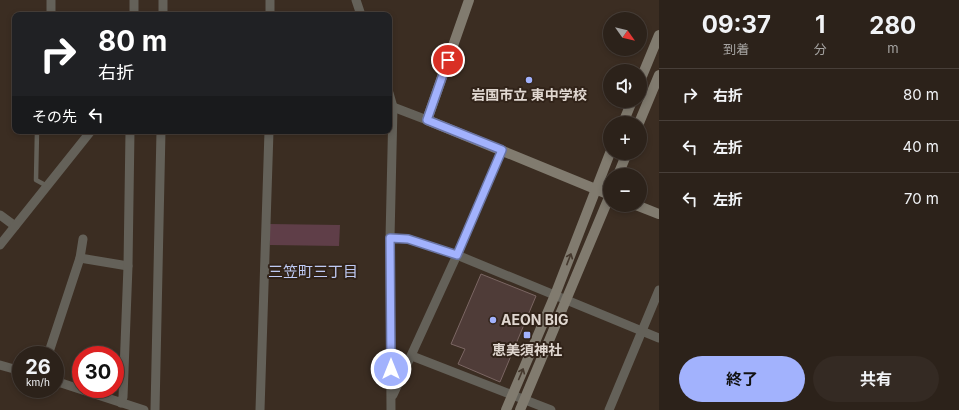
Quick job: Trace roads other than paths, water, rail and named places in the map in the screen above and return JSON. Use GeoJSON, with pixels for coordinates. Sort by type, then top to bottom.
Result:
{"type":"FeatureCollection","features":[{"type":"Feature","properties":{"kind":"street"},"geometry":{"type":"LineString","coordinates":[[51,0],[51,12]]}},
{"type":"Feature","properties":{"kind":"street"},"geometry":{"type":"LineString","coordinates":[[134,0],[134,12]]}},
{"type":"Feature","properties":{"kind":"street"},"geometry":{"type":"LineString","coordinates":[[163,0],[163,12]]}},
{"type":"Feature","properties":{"kind":"street"},"geometry":{"type":"LineString","coordinates":[[270,0],[270,12]]}},
{"type":"Feature","properties":{"kind":"street"},"geometry":{"type":"LineString","coordinates":[[356,0],[360,12]]}},
{"type":"Feature","properties":{"kind":"street"},"geometry":{"type":"LineString","coordinates":[[427,120],[469,0]]}},
{"type":"Feature","properties":{"kind":"street"},"geometry":{"type":"LineString","coordinates":[[647,64],[659,35]]}},
{"type":"Feature","properties":{"kind":"street"},"geometry":{"type":"LineString","coordinates":[[642,116],[659,74]]}},
{"type":"Feature","properties":{"kind":"street"},"geometry":{"type":"LineString","coordinates":[[391,410],[390,238],[392,104]]}},
{"type":"Feature","properties":{"kind":"street"},"geometry":{"type":"LineString","coordinates":[[393,107],[603,192]]}},
{"type":"Feature","properties":{"kind":"street"},"geometry":{"type":"LineString","coordinates":[[0,244],[89,134]]}},
{"type":"Feature","properties":{"kind":"street"},"geometry":{"type":"LineString","coordinates":[[121,403],[123,397],[128,266],[130,134]]}},
{"type":"Feature","properties":{"kind":"street"},"geometry":{"type":"LineString","coordinates":[[155,410],[161,134]]}},
{"type":"Feature","properties":{"kind":"street"},"geometry":{"type":"LineString","coordinates":[[260,410],[269,134]]}},
{"type":"Feature","properties":{"kind":"street"},"geometry":{"type":"LineString","coordinates":[[391,398],[412,356],[502,150]]}},
{"type":"Feature","properties":{"kind":"street"},"geometry":{"type":"LineString","coordinates":[[506,410],[555,295],[607,160]]}},
{"type":"Feature","properties":{"kind":"street"},"geometry":{"type":"LineString","coordinates":[[647,209],[659,214]]}},
{"type":"Feature","properties":{"kind":"street"},"geometry":{"type":"LineString","coordinates":[[520,410],[603,212]]}},
{"type":"Feature","properties":{"kind":"street"},"geometry":{"type":"LineString","coordinates":[[0,215],[15,226]]}},
{"type":"Feature","properties":{"kind":"street"},"geometry":{"type":"LineString","coordinates":[[390,238],[408,239],[457,255],[659,338]]}},
{"type":"Feature","properties":{"kind":"street"},"geometry":{"type":"LineString","coordinates":[[51,346],[80,258],[83,239]]}},
{"type":"Feature","properties":{"kind":"street"},"geometry":{"type":"LineString","coordinates":[[80,258],[128,266]]}},
{"type":"Feature","properties":{"kind":"street"},"geometry":{"type":"LineString","coordinates":[[610,410],[659,290]]}},
{"type":"Feature","properties":{"kind":"street"},"geometry":{"type":"LineString","coordinates":[[412,356],[551,410]]}},
{"type":"Feature","properties":{"kind":"street"},"geometry":{"type":"LineString","coordinates":[[0,365],[12,368]]}},
{"type":"Feature","properties":{"kind":"street"},"geometry":{"type":"LineString","coordinates":[[64,384],[144,410]]}},
{"type":"Feature","properties":{"kind":"lane"},"geometry":{"type":"LineString","coordinates":[[37,134],[36,180],[47,186]]}},
{"type":"Feature","properties":{"kind":"place","name":"岩国市立 東中学校"},"geometry":{"type":"Point","coordinates":[529,80]}},
{"type":"Feature","properties":{"kind":"place","name":"AEON BIG"},"geometry":{"type":"Point","coordinates":[493,320]}},
{"type":"Feature","properties":{"kind":"place","name":"恵美須神社"},"geometry":{"type":"Point","coordinates":[527,335]}},
{"type":"Feature","properties":{"kind":"district","name":"三笠町三丁目"},"geometry":{"type":"Point","coordinates":[313,272]}}]}
